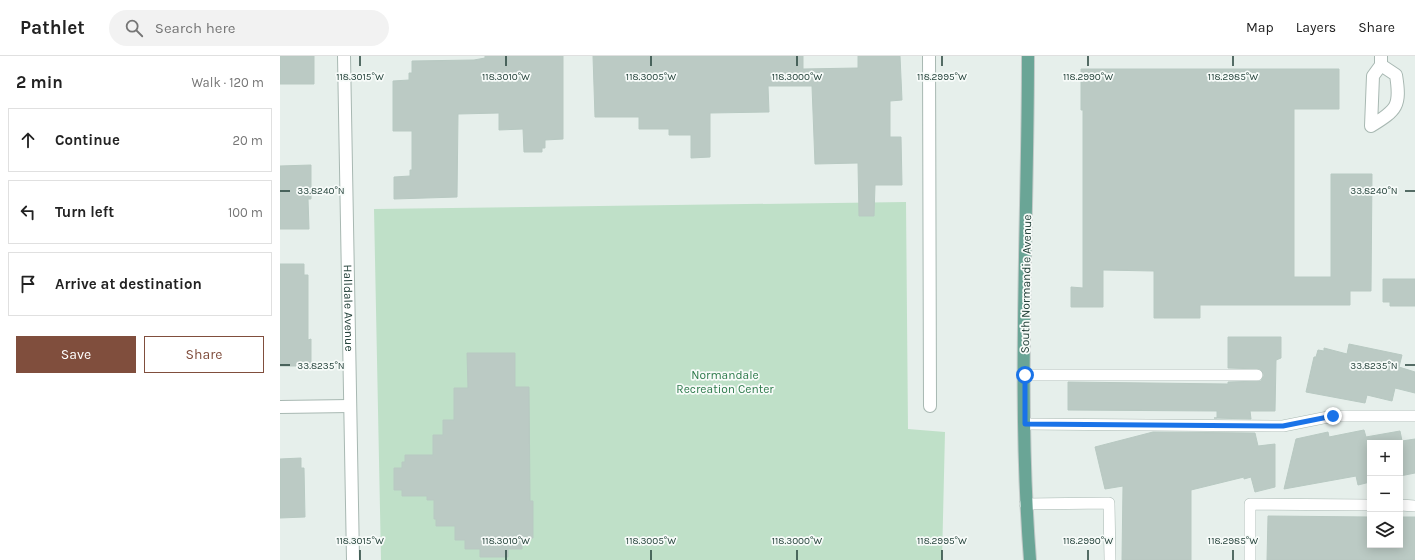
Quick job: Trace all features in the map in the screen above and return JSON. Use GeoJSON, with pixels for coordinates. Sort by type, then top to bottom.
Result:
{"type":"FeatureCollection","features":[{"type":"Feature","properties":{"kind":"main road","name":"South Normandie Avenue"},"geometry":{"type":"LineString","coordinates":[[1028,56],[1025,424],[1026,504],[1030,560]]}},
{"type":"Feature","properties":{"kind":"street","name":"Halldale Avenue"},"geometry":{"type":"LineString","coordinates":[[344,56],[353,560]]}},
{"type":"Feature","properties":{"kind":"street"},"geometry":{"type":"LineString","coordinates":[[929,56],[930,406]]}},
{"type":"Feature","properties":{"kind":"street"},"geometry":{"type":"LineString","coordinates":[[280,407],[350,406]]}},
{"type":"Feature","properties":{"kind":"lane"},"geometry":{"type":"LineString","coordinates":[[1025,375],[1257,375]]}},
{"type":"Feature","properties":{"kind":"lane"},"geometry":{"type":"LineString","coordinates":[[1025,424],[1283,426],[1333,416],[1415,416]]}},
{"type":"Feature","properties":{"kind":"lane"},"geometry":{"type":"LineString","coordinates":[[1026,504],[1109,503],[1110,560]]}},
{"type":"Feature","properties":{"kind":"lane"},"geometry":{"type":"LineString","coordinates":[[1250,560],[1250,504],[1367,505]]}},
{"type":"Feature","properties":{"kind":"lane"},"geometry":{"type":"LineString","coordinates":[[1403,506],[1415,506]]}},
{"type":"Feature","properties":{"kind":"green space","name":"Normandale Recreation Center"},"geometry":{"type":"Polygon","coordinates":[[[906,202],[908,429],[945,432],[942,560],[381,560],[374,209],[906,202]]]}},
{"type":"Feature","properties":{"kind":"building"},"geometry":{"type":"Polygon","coordinates":[[[280,56],[314,56],[314,84],[280,84],[280,56]]]}},
{"type":"Feature","properties":{"kind":"building"},"geometry":{"type":"Polygon","coordinates":[[[485,56],[563,56],[563,139],[545,140],[545,148],[542,148],[542,152],[524,152],[523,129],[499,130],[499,113],[458,114],[457,197],[394,199],[394,177],[410,176],[410,170],[412,170],[412,131],[393,131],[393,81],[409,80],[409,73],[412,73],[412,61],[474,60],[485,58],[485,56]]]}},
{"type":"Feature","properties":{"kind":"building"},"geometry":{"type":"Polygon","coordinates":[[[593,56],[803,56],[803,69],[858,68],[858,56],[900,56],[902,100],[890,101],[890,137],[901,137],[902,185],[875,185],[874,216],[859,216],[858,163],[815,164],[812,86],[768,86],[769,112],[710,113],[710,157],[691,158],[691,135],[669,135],[669,129],[639,129],[639,117],[595,117],[593,56]]]}},
{"type":"Feature","properties":{"kind":"building"},"geometry":{"type":"Polygon","coordinates":[[[1081,69],[1339,69],[1339,109],[1294,109],[1294,277],[1331,277],[1331,174],[1372,174],[1371,291],[1350,291],[1350,305],[1200,305],[1200,318],[1154,318],[1154,271],[1103,270],[1103,307],[1071,307],[1071,287],[1083,288],[1083,110],[1081,110],[1081,69]]]}},
{"type":"Feature","properties":{"kind":"building"},"geometry":{"type":"Polygon","coordinates":[[[311,165],[311,199],[308,199],[309,229],[280,229],[280,166],[311,165]]]}},
{"type":"Feature","properties":{"kind":"building"},"geometry":{"type":"Polygon","coordinates":[[[280,264],[304,264],[304,275],[308,275],[308,340],[311,339],[311,366],[280,366],[280,264]]]}},
{"type":"Feature","properties":{"kind":"building"},"geometry":{"type":"Polygon","coordinates":[[[1383,279],[1415,279],[1415,306],[1390,306],[1390,302],[1383,302],[1383,279]]]}},
{"type":"Feature","properties":{"kind":"building"},"geometry":{"type":"Polygon","coordinates":[[[1228,337],[1281,337],[1281,358],[1276,360],[1275,411],[1250,411],[1251,419],[1214,418],[1217,418],[1217,411],[1068,410],[1068,382],[1228,384],[1228,382],[1261,381],[1264,375],[1260,369],[1228,368],[1228,337]]]}},
{"type":"Feature","properties":{"kind":"building"},"geometry":{"type":"Polygon","coordinates":[[[1349,344],[1402,355],[1399,367],[1415,372],[1415,393],[1395,388],[1392,401],[1367,395],[1365,403],[1306,392],[1314,357],[1316,357],[1318,350],[1324,351],[1324,348],[1347,354],[1349,344]]]}},
{"type":"Feature","properties":{"kind":"building"},"geometry":{"type":"Polygon","coordinates":[[[467,353],[515,353],[515,387],[529,387],[530,501],[533,501],[533,538],[522,539],[522,549],[508,549],[508,557],[480,557],[480,549],[465,549],[465,540],[455,540],[455,526],[436,526],[436,519],[434,519],[434,500],[427,500],[427,496],[402,496],[402,490],[394,490],[394,468],[402,468],[402,462],[405,462],[405,455],[433,455],[433,435],[443,435],[443,420],[454,420],[454,388],[468,388],[467,353]]]}},
{"type":"Feature","properties":{"kind":"building"},"geometry":{"type":"Polygon","coordinates":[[[1364,430],[1366,437],[1400,431],[1402,440],[1367,440],[1367,483],[1358,485],[1356,476],[1284,489],[1296,439],[1328,432],[1329,437],[1364,430]]]}},
{"type":"Feature","properties":{"kind":"building"},"geometry":{"type":"Polygon","coordinates":[[[1153,432],[1255,433],[1258,446],[1275,444],[1275,487],[1255,492],[1251,477],[1244,479],[1244,477],[1191,490],[1191,560],[1122,560],[1123,486],[1105,489],[1095,447],[1153,432]]]}},
{"type":"Feature","properties":{"kind":"building"},"geometry":{"type":"Polygon","coordinates":[[[1415,439],[1415,473],[1403,475],[1403,441],[1415,439]]]}},
{"type":"Feature","properties":{"kind":"building"},"geometry":{"type":"Polygon","coordinates":[[[301,458],[301,468],[304,468],[305,517],[280,518],[280,459],[301,458]]]}},
{"type":"Feature","properties":{"kind":"building"},"geometry":{"type":"Polygon","coordinates":[[[1268,516],[1367,517],[1367,548],[1403,548],[1403,517],[1415,517],[1415,560],[1267,560],[1268,516]]]}},
{"type":"Feature","properties":{"kind":"route"},"geometry":{"type":"LineString","coordinates":[[1025,375],[1025,424],[1283,426],[1333,416]]}}]}
